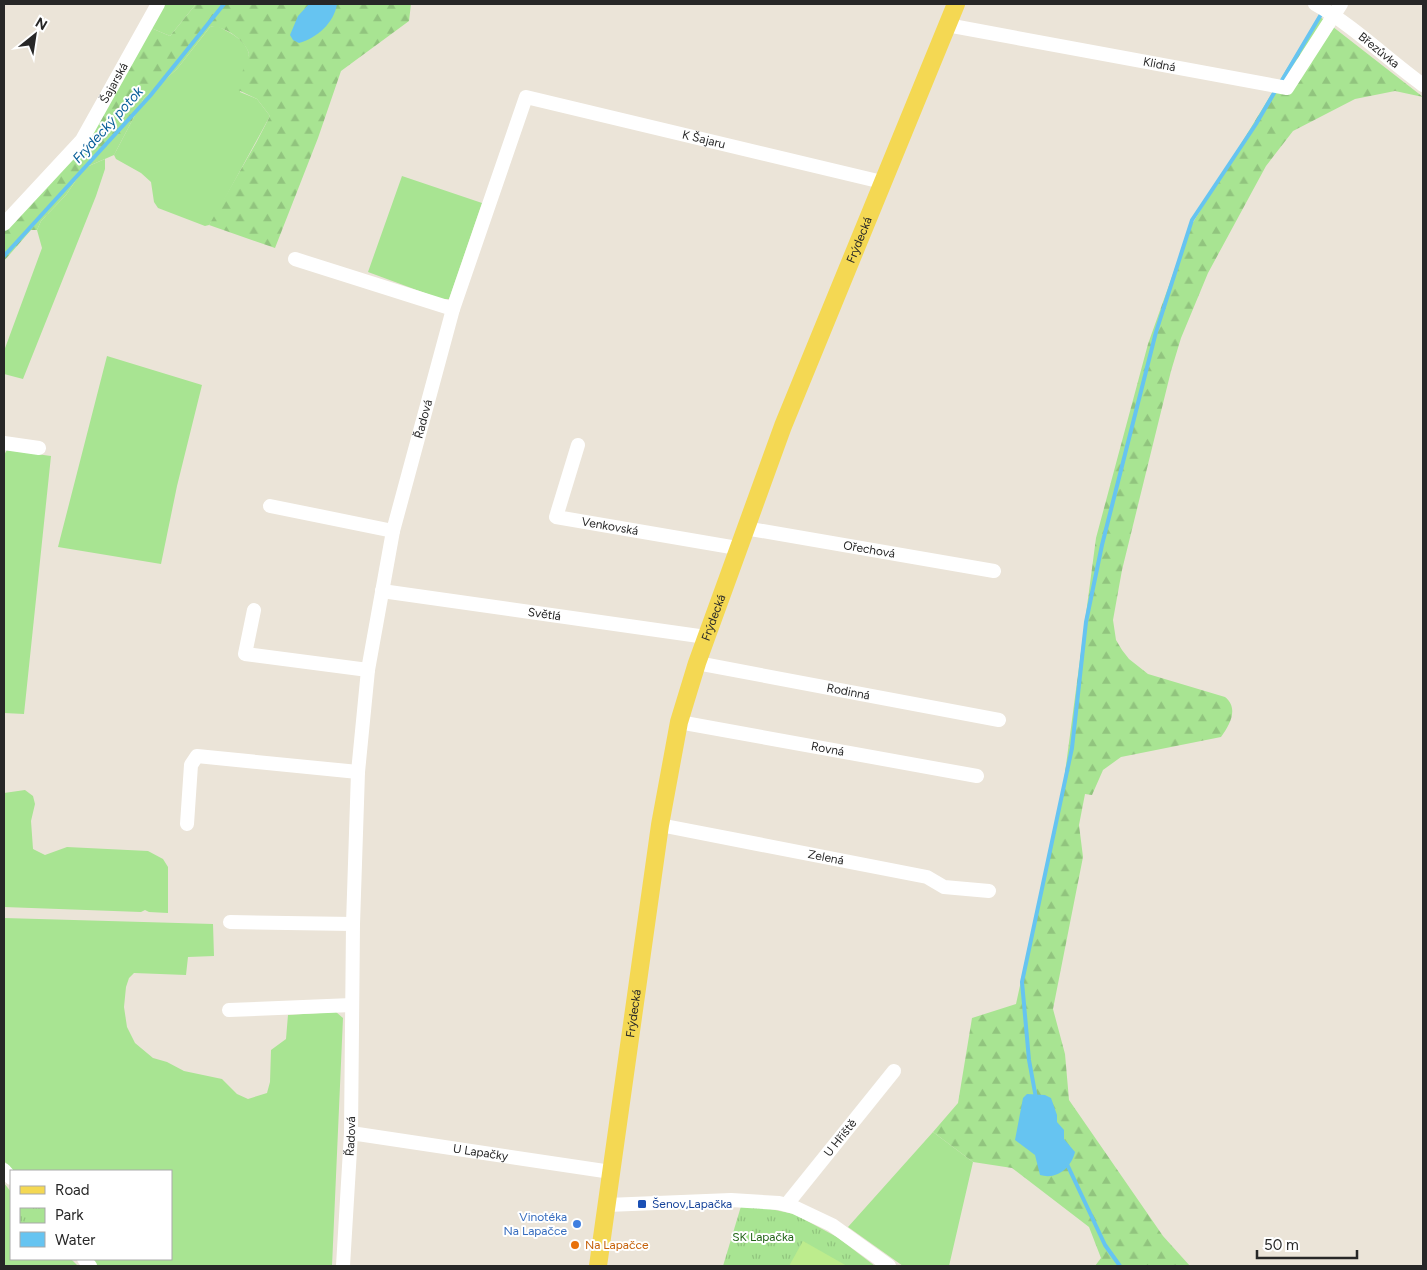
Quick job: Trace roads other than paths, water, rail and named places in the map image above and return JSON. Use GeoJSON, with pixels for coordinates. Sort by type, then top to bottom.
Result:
{"type":"FeatureCollection","features":[{"type":"Feature","properties":{"kind":"main road","name":"Frýdecká"},"geometry":{"type":"LineString","coordinates":[[598,1266],[660,825],[679,722],[706,637],[782,426],[956,4]]}},
{"type":"Feature","properties":{"kind":"street","name":"Šajarská"},"geometry":{"type":"LineString","coordinates":[[4,224],[82,140],[158,4]]}},
{"type":"Feature","properties":{"kind":"street","name":"Březůvka"},"geometry":{"type":"LineString","coordinates":[[1315,4],[1338,10],[1388,60],[1423,85]]}},
{"type":"Feature","properties":{"kind":"street","name":"Klidná"},"geometry":{"type":"LineString","coordinates":[[947,25],[1287,88],[1338,10]]}},
{"type":"Feature","properties":{"kind":"street","name":"K Šajaru"},"geometry":{"type":"LineString","coordinates":[[526,97],[882,182]]}},
{"type":"Feature","properties":{"kind":"street","name":"Řadová"},"geometry":{"type":"LineString","coordinates":[[343,1266],[351,1133],[353,924],[358,772],[368,670],[394,531],[453,309],[526,97]]}},
{"type":"Feature","properties":{"kind":"street"},"geometry":{"type":"LineString","coordinates":[[295,258],[453,309]]}},
{"type":"Feature","properties":{"kind":"street"},"geometry":{"type":"LineString","coordinates":[[4,443],[39,448]]}},
{"type":"Feature","properties":{"kind":"street","name":"Venkovská"},"geometry":{"type":"LineString","coordinates":[[578,446],[556,517],[737,548]]}},
{"type":"Feature","properties":{"kind":"street"},"geometry":{"type":"LineString","coordinates":[[270,506],[394,531]]}},
{"type":"Feature","properties":{"kind":"street","name":"Ořechová"},"geometry":{"type":"LineString","coordinates":[[745,528],[994,571]]}},
{"type":"Feature","properties":{"kind":"street","name":"Světlá"},"geometry":{"type":"LineString","coordinates":[[382,591],[706,637]]}},
{"type":"Feature","properties":{"kind":"street"},"geometry":{"type":"LineString","coordinates":[[254,610],[245,654],[368,670]]}},
{"type":"Feature","properties":{"kind":"street","name":"Rodinná"},"geometry":{"type":"LineString","coordinates":[[697,663],[999,720]]}},
{"type":"Feature","properties":{"kind":"street","name":"Rovná"},"geometry":{"type":"LineString","coordinates":[[679,722],[978,776]]}},
{"type":"Feature","properties":{"kind":"street"},"geometry":{"type":"LineString","coordinates":[[187,824],[191,766],[197,756],[358,772]]}},
{"type":"Feature","properties":{"kind":"street","name":"Zelená"},"geometry":{"type":"LineString","coordinates":[[660,825],[927,877],[944,887],[989,891]]}},
{"type":"Feature","properties":{"kind":"street"},"geometry":{"type":"LineString","coordinates":[[230,922],[353,924]]}},
{"type":"Feature","properties":{"kind":"street"},"geometry":{"type":"LineString","coordinates":[[229,1010],[352,1005]]}},
{"type":"Feature","properties":{"kind":"street","name":"U Hřiště"},"geometry":{"type":"LineString","coordinates":[[787,1204],[894,1071]]}},
{"type":"Feature","properties":{"kind":"street","name":"U Lapačky"},"geometry":{"type":"LineString","coordinates":[[351,1133],[611,1172]]}},
{"type":"Feature","properties":{"kind":"street"},"geometry":{"type":"LineString","coordinates":[[606,1206],[731,1200],[787,1204],[832,1225],[889,1266]]}},
{"type":"Feature","properties":{"kind":"water"},"geometry":{"type":"Polygon","coordinates":[[[309,4],[337,4],[332,17],[324,29],[306,41],[299,43],[293,40],[290,35],[298,16],[309,4]]]}},
{"type":"Feature","properties":{"kind":"water"},"geometry":{"type":"Polygon","coordinates":[[[1027,1094],[1045,1095],[1051,1098],[1057,1115],[1057,1122],[1064,1130],[1064,1139],[1075,1152],[1067,1168],[1052,1176],[1040,1175],[1035,1155],[1015,1140],[1023,1098],[1027,1094]]]}},
{"type":"Feature","properties":{"kind":"waterway","name":"Frýdecký potok"},"geometry":{"type":"LineString","coordinates":[[4,256],[150,96],[224,4]]}},
{"type":"Feature","properties":{"kind":"waterway"},"geometry":{"type":"LineString","coordinates":[[1281,82],[1323,11]]}},
{"type":"Feature","properties":{"kind":"waterway"},"geometry":{"type":"LineString","coordinates":[[1036,1098],[1029,1060],[1022,982],[1072,748],[1086,622],[1102,545],[1156,332],[1192,220],[1256,124],[1277,88]]}},
{"type":"Feature","properties":{"kind":"waterway"},"geometry":{"type":"LineString","coordinates":[[1066,1162],[1105,1245],[1120,1266]]}},
{"type":"Feature","properties":{"kind":"place","name":"Šenov,Lapačka"},"geometry":{"type":"Point","coordinates":[642,1204]}},
{"type":"Feature","properties":{"kind":"place","name":"Vinotéka Na Lapačce"},"geometry":{"type":"Point","coordinates":[577,1224]}},
{"type":"Feature","properties":{"kind":"place","name":"Na Lapačce"},"geometry":{"type":"Point","coordinates":[575,1245]}},
{"type":"Feature","properties":{"kind":"park label","name":"SK Lapačka"},"geometry":{"type":"Point","coordinates":[763,1237]}}]}
